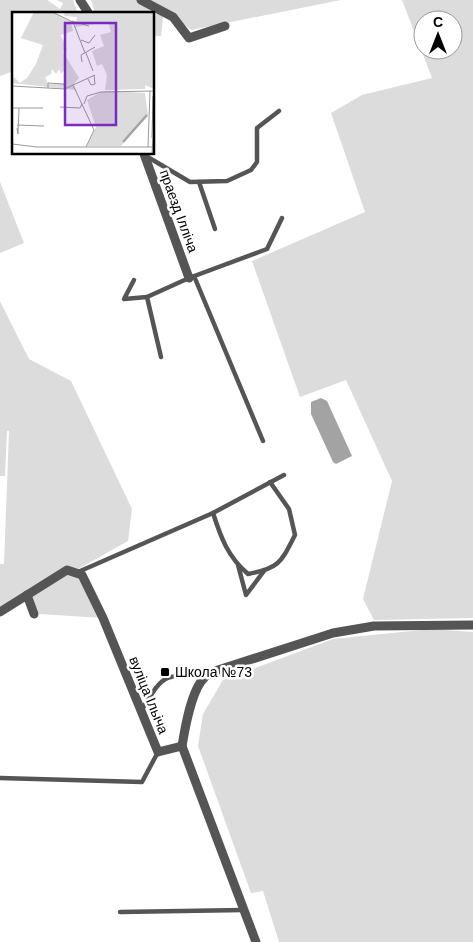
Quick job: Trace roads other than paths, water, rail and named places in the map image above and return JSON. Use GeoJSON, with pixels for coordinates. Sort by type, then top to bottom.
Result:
{"type":"FeatureCollection","features":[{"type":"Feature","properties":{"kind":"street"},"geometry":{"type":"LineString","coordinates":[[80,0],[88,12]]}},
{"type":"Feature","properties":{"kind":"street"},"geometry":{"type":"LineString","coordinates":[[141,0],[173,17],[189,38],[226,26]]}},
{"type":"Feature","properties":{"kind":"street","name":"праезд Ілліча"},"geometry":{"type":"LineString","coordinates":[[144,155],[191,277]]}},
{"type":"Feature","properties":{"kind":"street"},"geometry":{"type":"LineString","coordinates":[[0,612],[67,570],[78,572]]}},
{"type":"Feature","properties":{"kind":"street","name":"вуліца Ільіча"},"geometry":{"type":"LineString","coordinates":[[78,572],[82,575],[103,618],[158,752],[182,746],[246,910],[256,942]]}},
{"type":"Feature","properties":{"kind":"street"},"geometry":{"type":"LineString","coordinates":[[26,595],[34,614]]}},
{"type":"Feature","properties":{"kind":"street"},"geometry":{"type":"LineString","coordinates":[[182,746],[192,700],[204,677],[218,670],[333,633],[374,626],[473,625]]}},
{"type":"Feature","properties":{"kind":"lane"},"geometry":{"type":"LineString","coordinates":[[144,155],[190,182],[227,182],[252,170],[259,155],[257,128],[280,111]]}},
{"type":"Feature","properties":{"kind":"lane"},"geometry":{"type":"LineString","coordinates":[[199,182],[216,229]]}},
{"type":"Feature","properties":{"kind":"lane"},"geometry":{"type":"LineString","coordinates":[[134,280],[124,299],[136,300],[147,297],[191,277],[267,249],[282,218]]}},
{"type":"Feature","properties":{"kind":"lane"},"geometry":{"type":"LineString","coordinates":[[191,277],[263,441]]}},
{"type":"Feature","properties":{"kind":"lane"},"geometry":{"type":"LineString","coordinates":[[147,297],[161,356]]}},
{"type":"Feature","properties":{"kind":"lane"},"geometry":{"type":"LineString","coordinates":[[78,572],[213,513],[284,475]]}},
{"type":"Feature","properties":{"kind":"lane"},"geometry":{"type":"LineString","coordinates":[[213,513],[223,544],[238,565],[248,574],[264,571],[280,563],[295,535],[289,509],[270,482]]}},
{"type":"Feature","properties":{"kind":"lane"},"geometry":{"type":"LineString","coordinates":[[238,565],[246,595],[264,571]]}},
{"type":"Feature","properties":{"kind":"lane"},"geometry":{"type":"LineString","coordinates":[[141,711],[157,686],[174,674],[204,677]]}},
{"type":"Feature","properties":{"kind":"lane"},"geometry":{"type":"LineString","coordinates":[[0,778],[142,782],[158,752]]}},
{"type":"Feature","properties":{"kind":"lane"},"geometry":{"type":"LineString","coordinates":[[120,912],[246,910]]}},
{"type":"Feature","properties":{"kind":"place","name":"Школа №73"},"geometry":{"type":"Point","coordinates":[165,672]}}]}
